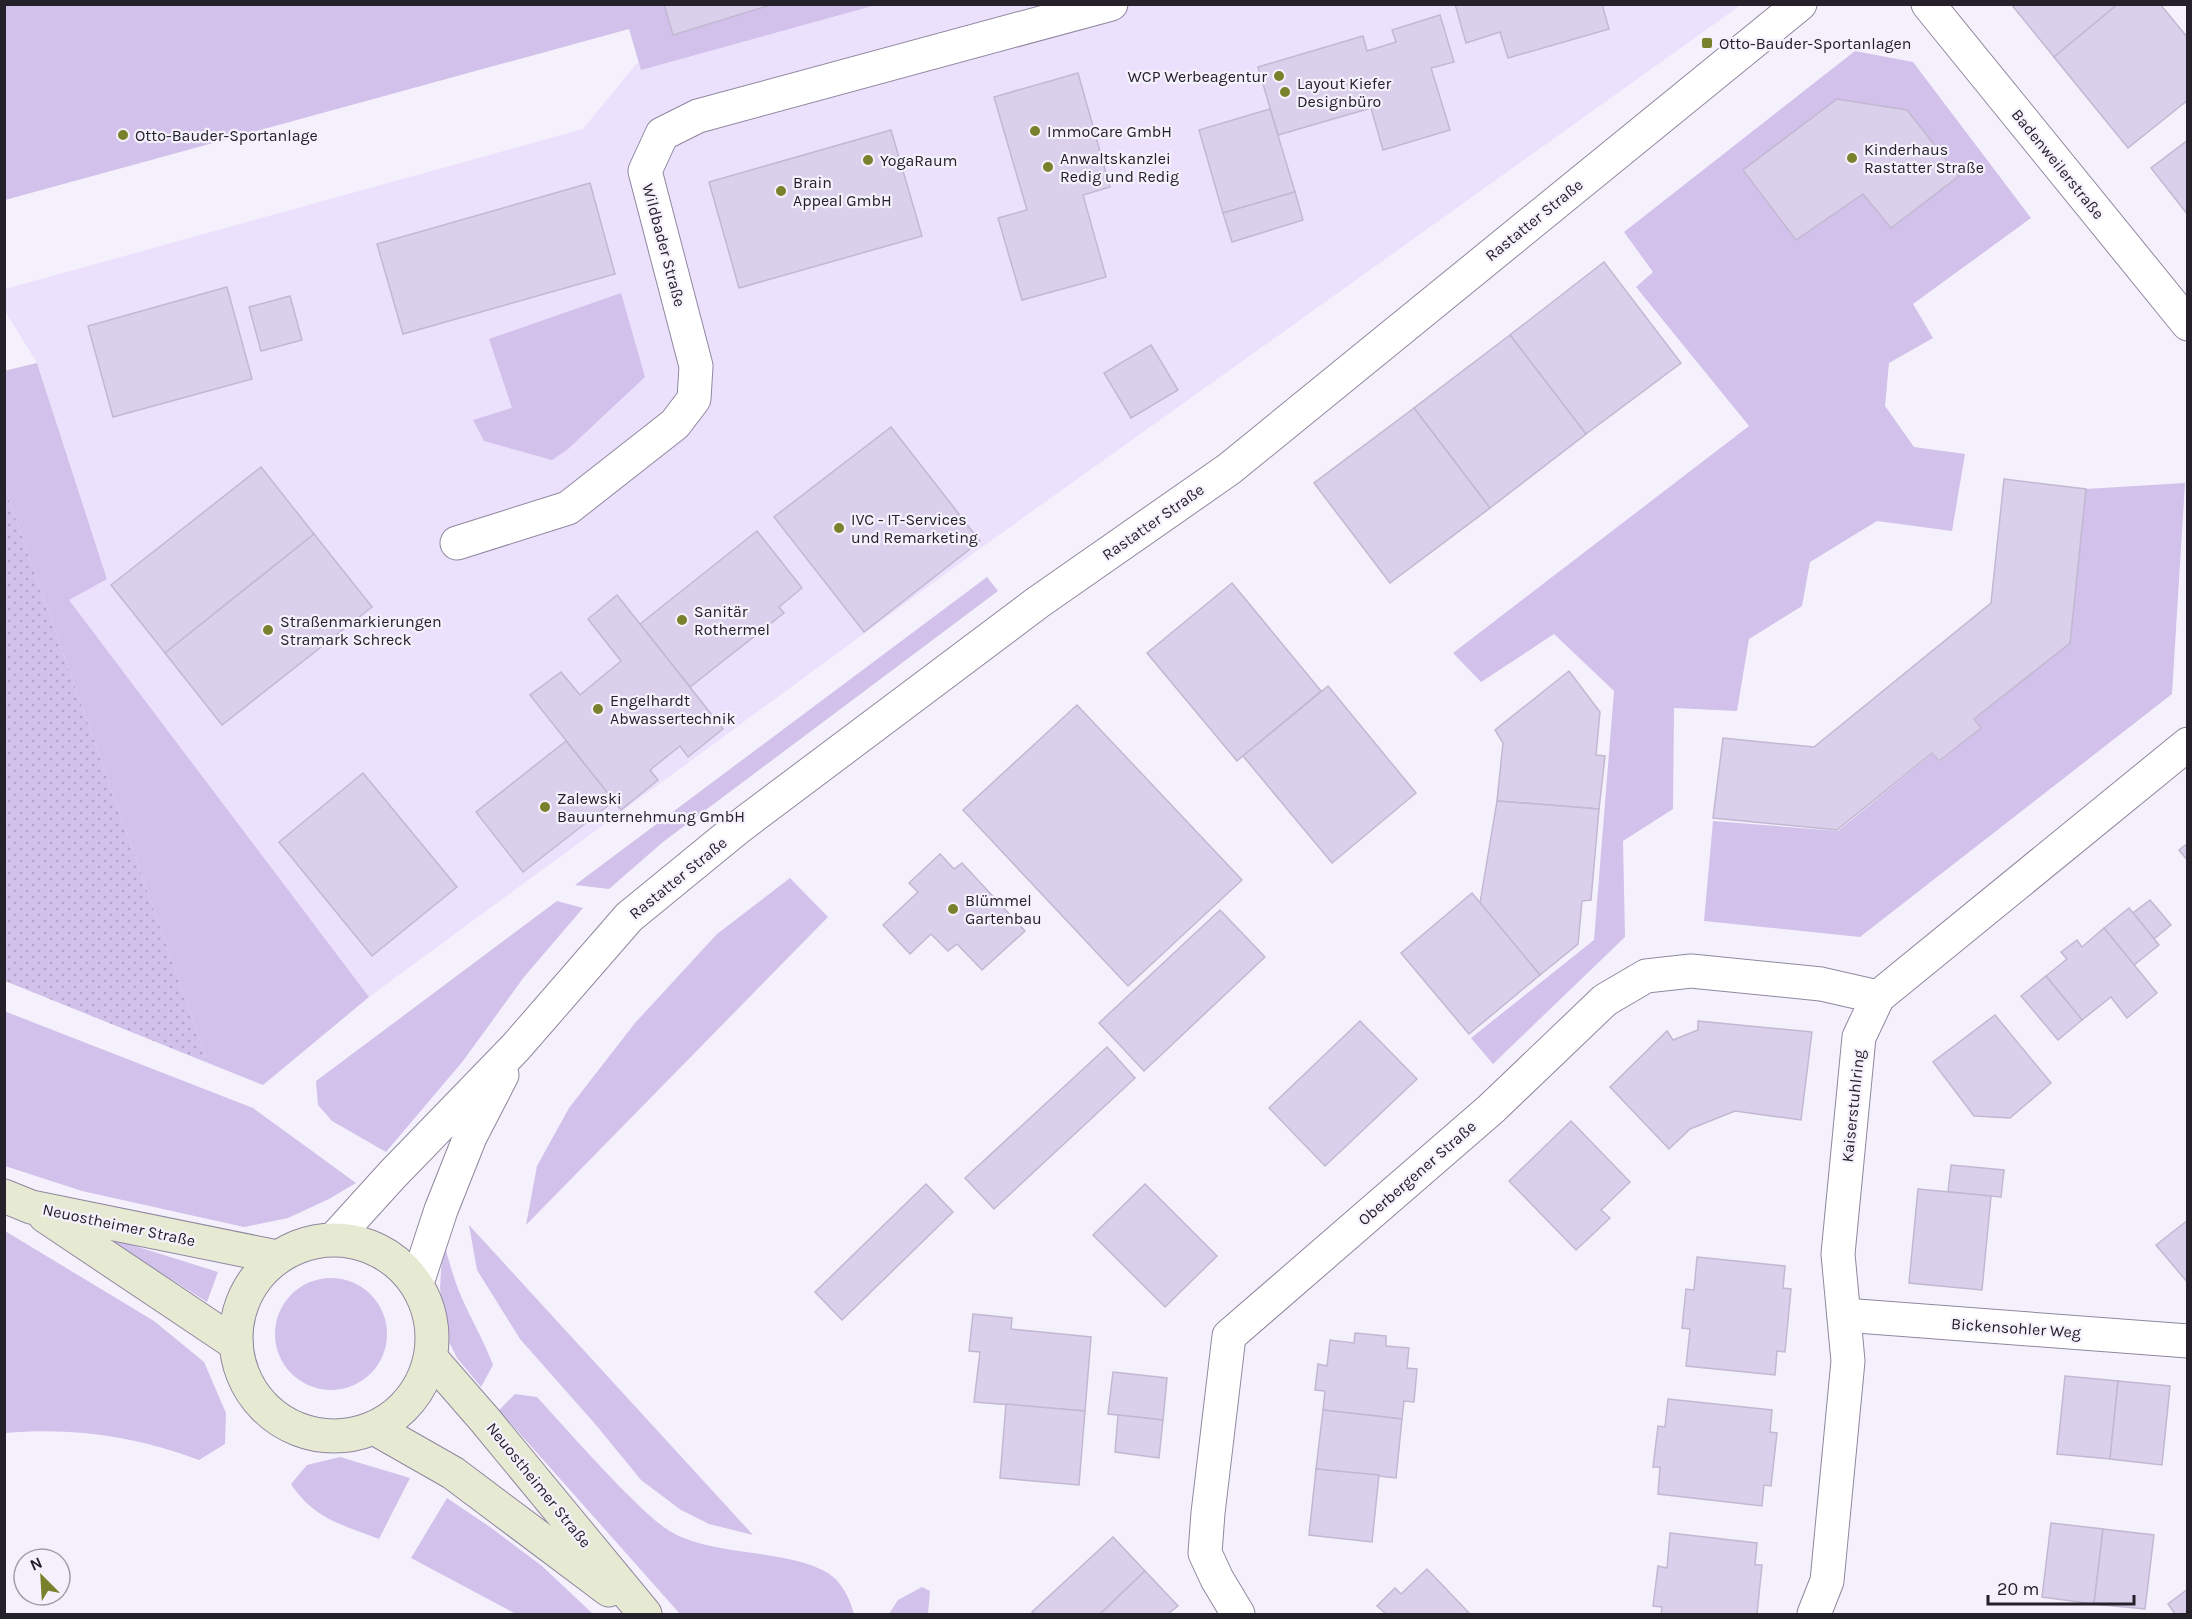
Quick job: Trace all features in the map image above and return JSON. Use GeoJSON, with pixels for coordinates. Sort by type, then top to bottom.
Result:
{"type":"FeatureCollection","features":[{"type":"Feature","properties":{"kind":"main road","name":"Neuostheimer Straße"},"geometry":{"type":"LineString","coordinates":[[18,1202],[277,1257]]}},
{"type":"Feature","properties":{"kind":"main road","name":"Neuostheimer Straße"},"geometry":{"type":"LineString","coordinates":[[18,1202],[236,1344]]}},
{"type":"Feature","properties":{"kind":"main road"},"geometry":{"type":"LineString","coordinates":[[334,1239],[367,1244],[395,1260],[417,1283],[431,1319],[431,1358],[420,1387],[400,1411],[374,1428],[345,1436],[314,1434],[286,1424],[261,1404],[243,1376],[236,1344],[239,1311],[253,1281],[277,1257],[304,1244],[334,1239]]}},
{"type":"Feature","properties":{"kind":"main road","name":"Neuostheimer Straße"},"geometry":{"type":"LineString","coordinates":[[431,1358],[486,1420],[643,1614]]}},
{"type":"Feature","properties":{"kind":"main road","name":"Neuostheimer Straße"},"geometry":{"type":"LineString","coordinates":[[374,1428],[453,1473],[643,1614]]}},
{"type":"Feature","properties":{"kind":"street","name":"Wildbader Straße"},"geometry":{"type":"LineString","coordinates":[[457,543],[568,508],[675,424],[694,399],[696,366],[645,171],[662,134],[698,116],[1111,4]]}},
{"type":"Feature","properties":{"kind":"street","name":"Rastatter Straße"},"geometry":{"type":"LineString","coordinates":[[334,1239],[392,1175],[516,1047],[628,917],[739,828],[1036,603],[1229,469],[1800,4]]}},
{"type":"Feature","properties":{"kind":"street","name":"Badenweilerstraße"},"geometry":{"type":"LineString","coordinates":[[1928,4],[2187,324]]}},
{"type":"Feature","properties":{"kind":"street","name":"Kaiserstuhlring"},"geometry":{"type":"LineString","coordinates":[[1815,1614],[1827,1581],[1848,1361],[1838,1254],[1859,1037],[1878,997],[2187,744]]}},
{"type":"Feature","properties":{"kind":"street","name":"Oberbergener Straße"},"geometry":{"type":"LineString","coordinates":[[1238,1614],[1217,1579],[1205,1552],[1229,1336],[1491,1109],[1605,1000],[1646,976],[1691,971],[1821,984],[1878,997]]}},
{"type":"Feature","properties":{"kind":"street","name":"Rastatter Straße"},"geometry":{"type":"LineString","coordinates":[[417,1283],[441,1210],[462,1158],[516,1047]]}},
{"type":"Feature","properties":{"kind":"street","name":"Bickensohler Weg"},"geometry":{"type":"LineString","coordinates":[[1844,1315],[2187,1341]]}},
{"type":"Feature","properties":{"kind":"street"},"geometry":{"type":"LineString","coordinates":[[1815,1614],[1821,1614]]}},
{"type":"Feature","properties":{"kind":"shaded area","name":"Otto-Bauder-Sportanlage"},"geometry":{"type":"Polygon","coordinates":[[[4,5],[876,5],[641,70],[629,29],[5,200],[4,5]]]}},
{"type":"Feature","properties":{"kind":"shaded area"},"geometry":{"type":"Polygon","coordinates":[[[861,5],[1741,5],[978,550],[369,997],[68,599],[107,578],[37,363],[5,311],[5,289],[583,129],[636,64],[861,5]]]}},
{"type":"Feature","properties":{"kind":"shaded area"},"geometry":{"type":"Polygon","coordinates":[[[1855,51],[1913,62],[2031,218],[1913,304],[1933,338],[1889,363],[1885,406],[1914,447],[1965,454],[1952,531],[1877,521],[1810,562],[1802,606],[1749,639],[1737,711],[1674,708],[1673,809],[1623,841],[1625,937],[1493,1064],[1471,1038],[1594,940],[1614,691],[1554,634],[1481,682],[1453,653],[1749,426],[1636,287],[1653,272],[1624,232],[1855,51]]]}},
{"type":"Feature","properties":{"kind":"shaded area"},"geometry":{"type":"Polygon","coordinates":[[[621,293],[645,377],[568,449],[552,460],[484,441],[473,420],[512,408],[489,339],[621,293]]]}},
{"type":"Feature","properties":{"kind":"shaded area"},"geometry":{"type":"Polygon","coordinates":[[[37,363],[107,579],[69,600],[369,997],[263,1085],[208,1063],[5,489],[4,371],[37,363]]]}},
{"type":"Feature","properties":{"kind":"shaded area"},"geometry":{"type":"Polygon","coordinates":[[[2185,483],[2172,694],[1860,937],[1704,921],[1713,821],[1838,831],[1932,754],[1939,762],[1981,728],[1975,719],[2070,642],[2086,489],[2185,483]]]}},
{"type":"Feature","properties":{"kind":"shaded area"},"geometry":{"type":"Polygon","coordinates":[[[5,489],[208,1063],[5,981],[5,489]]]}},
{"type":"Feature","properties":{"kind":"shaded area"},"geometry":{"type":"Polygon","coordinates":[[[987,577],[998,591],[663,842],[609,889],[575,885],[987,577]]]}},
{"type":"Feature","properties":{"kind":"shaded area"},"geometry":{"type":"Polygon","coordinates":[[[790,878],[828,917],[526,1225],[537,1166],[569,1108],[635,1023],[717,934],[790,878]]]}},
{"type":"Feature","properties":{"kind":"shaded area"},"geometry":{"type":"Polygon","coordinates":[[[557,901],[583,908],[524,977],[463,1061],[386,1152],[332,1121],[318,1105],[316,1081],[557,901]]]}},
{"type":"Feature","properties":{"kind":"shaded area"},"geometry":{"type":"Polygon","coordinates":[[[4,1011],[253,1108],[356,1183],[329,1199],[288,1218],[244,1227],[82,1191],[5,1166],[4,1011]]]}},
{"type":"Feature","properties":{"kind":"shaded area"},"geometry":{"type":"Polygon","coordinates":[[[469,1225],[753,1535],[709,1524],[681,1510],[641,1480],[520,1339],[477,1270],[469,1225]]]}},
{"type":"Feature","properties":{"kind":"shaded area"},"geometry":{"type":"Polygon","coordinates":[[[5,1231],[154,1321],[204,1362],[226,1413],[225,1444],[199,1460],[152,1445],[104,1435],[55,1431],[5,1433],[5,1231]]]}},
{"type":"Feature","properties":{"kind":"shaded area"},"geometry":{"type":"Polygon","coordinates":[[[103,1236],[218,1272],[207,1302],[103,1236]]]}},
{"type":"Feature","properties":{"kind":"shaded area"},"geometry":{"type":"Polygon","coordinates":[[[443,1239],[458,1289],[493,1365],[481,1387],[457,1358],[444,1332],[440,1288],[443,1239]]]}},
{"type":"Feature","properties":{"kind":"shaded area"},"geometry":{"type":"Polygon","coordinates":[[[331,1278],[353,1282],[371,1294],[383,1312],[387,1334],[383,1356],[371,1374],[353,1386],[331,1390],[309,1386],[291,1374],[279,1356],[275,1334],[279,1312],[291,1294],[309,1282],[331,1278]]]}},
{"type":"Feature","properties":{"kind":"shaded area"},"geometry":{"type":"Polygon","coordinates":[[[515,1394],[537,1397],[621,1488],[664,1528],[699,1543],[794,1560],[828,1573],[848,1597],[854,1614],[680,1614],[499,1410],[515,1394]]]}},
{"type":"Feature","properties":{"kind":"shaded area"},"geometry":{"type":"Polygon","coordinates":[[[340,1457],[410,1478],[379,1539],[319,1513],[300,1496],[291,1484],[307,1465],[340,1457]]]}},
{"type":"Feature","properties":{"kind":"shaded area"},"geometry":{"type":"Polygon","coordinates":[[[447,1498],[542,1566],[593,1614],[516,1614],[411,1558],[447,1498]]]}},
{"type":"Feature","properties":{"kind":"shaded area"},"geometry":{"type":"Polygon","coordinates":[[[922,1587],[930,1591],[928,1614],[889,1614],[898,1600],[922,1587]]]}},
{"type":"Feature","properties":{"kind":"building"},"geometry":{"type":"Polygon","coordinates":[[[664,4],[774,4],[673,35],[664,4]]]}},
{"type":"Feature","properties":{"kind":"building"},"geometry":{"type":"Polygon","coordinates":[[[1455,4],[1602,4],[1609,29],[1508,58],[1500,32],[1466,43],[1455,4]]]}},
{"type":"Feature","properties":{"kind":"building"},"geometry":{"type":"Polygon","coordinates":[[[2011,4],[2118,4],[2054,57],[2011,4]]]}},
{"type":"Feature","properties":{"kind":"building"},"geometry":{"type":"Polygon","coordinates":[[[2118,4],[2160,4],[2188,38],[2188,100],[2128,148],[2054,57],[2118,4]]]}},
{"type":"Feature","properties":{"kind":"building"},"geometry":{"type":"Polygon","coordinates":[[[1440,15],[1454,62],[1431,68],[1450,130],[1383,150],[1371,108],[1278,135],[1258,67],[1363,36],[1367,51],[1396,42],[1392,30],[1440,15]]]}},
{"type":"Feature","properties":{"kind":"building"},"geometry":{"type":"Polygon","coordinates":[[[1078,73],[1110,187],[1083,195],[1106,277],[1022,300],[998,218],[1027,210],[994,97],[1078,73]]]}},
{"type":"Feature","properties":{"kind":"building","name":"Kinderhaus Rastatter Straße"},"geometry":{"type":"Polygon","coordinates":[[[1837,99],[1907,110],[1959,176],[1891,228],[1863,194],[1796,240],[1743,170],[1837,99]]]}},
{"type":"Feature","properties":{"kind":"building"},"geometry":{"type":"Polygon","coordinates":[[[1270,109],[1295,192],[1223,213],[1199,130],[1270,109]]]}},
{"type":"Feature","properties":{"kind":"building"},"geometry":{"type":"Polygon","coordinates":[[[891,130],[922,236],[739,288],[709,182],[891,130]]]}},
{"type":"Feature","properties":{"kind":"building"},"geometry":{"type":"Polygon","coordinates":[[[2188,140],[2188,215],[2151,168],[2188,140]]]}},
{"type":"Feature","properties":{"kind":"building"},"geometry":{"type":"Polygon","coordinates":[[[590,183],[615,274],[403,334],[377,244],[590,183]]]}},
{"type":"Feature","properties":{"kind":"building"},"geometry":{"type":"Polygon","coordinates":[[[1295,192],[1303,220],[1232,242],[1223,213],[1295,192]]]}},
{"type":"Feature","properties":{"kind":"building"},"geometry":{"type":"Polygon","coordinates":[[[1604,262],[1681,363],[1586,434],[1510,335],[1604,262]]]}},
{"type":"Feature","properties":{"kind":"building"},"geometry":{"type":"Polygon","coordinates":[[[227,287],[252,379],[113,417],[88,326],[227,287]]]}},
{"type":"Feature","properties":{"kind":"building"},"geometry":{"type":"Polygon","coordinates":[[[290,296],[302,340],[261,351],[249,307],[290,296]]]}},
{"type":"Feature","properties":{"kind":"building"},"geometry":{"type":"Polygon","coordinates":[[[1510,335],[1586,434],[1490,508],[1414,408],[1510,335]]]}},
{"type":"Feature","properties":{"kind":"building"},"geometry":{"type":"Polygon","coordinates":[[[1151,345],[1178,390],[1131,418],[1104,373],[1151,345]]]}},
{"type":"Feature","properties":{"kind":"building"},"geometry":{"type":"Polygon","coordinates":[[[1414,408],[1490,508],[1390,583],[1314,483],[1414,408]]]}},
{"type":"Feature","properties":{"kind":"building"},"geometry":{"type":"Polygon","coordinates":[[[891,427],[980,541],[864,632],[774,517],[891,427]]]}},
{"type":"Feature","properties":{"kind":"building"},"geometry":{"type":"Polygon","coordinates":[[[261,467],[314,534],[165,653],[111,585],[261,467]]]}},
{"type":"Feature","properties":{"kind":"building"},"geometry":{"type":"Polygon","coordinates":[[[2004,479],[2086,489],[2070,643],[1974,719],[1981,728],[1939,761],[1932,753],[1837,830],[1713,818],[1723,738],[1814,747],[1991,603],[2004,479]]]}},
{"type":"Feature","properties":{"kind":"building"},"geometry":{"type":"Polygon","coordinates":[[[757,531],[802,588],[779,607],[784,613],[690,687],[640,624],[757,531]]]}},
{"type":"Feature","properties":{"kind":"building","name":"Straßenmarkierungen Stramark Schreck"},"geometry":{"type":"Polygon","coordinates":[[[314,534],[372,607],[222,725],[165,653],[314,534]]]}},
{"type":"Feature","properties":{"kind":"building"},"geometry":{"type":"Polygon","coordinates":[[[1232,583],[1321,691],[1237,761],[1147,653],[1232,583]]]}},
{"type":"Feature","properties":{"kind":"building"},"geometry":{"type":"Polygon","coordinates":[[[617,595],[723,729],[688,757],[680,746],[650,770],[658,780],[621,810],[530,695],[561,672],[580,695],[621,661],[588,619],[617,595]]]}},
{"type":"Feature","properties":{"kind":"building"},"geometry":{"type":"Polygon","coordinates":[[[1569,671],[1600,712],[1596,755],[1605,756],[1599,809],[1497,801],[1503,743],[1495,730],[1569,671]]]}},
{"type":"Feature","properties":{"kind":"building"},"geometry":{"type":"Polygon","coordinates":[[[1328,686],[1416,793],[1332,863],[1243,756],[1328,686]]]}},
{"type":"Feature","properties":{"kind":"building"},"geometry":{"type":"Polygon","coordinates":[[[1077,705],[1242,880],[1128,986],[963,810],[1077,705]]]}},
{"type":"Feature","properties":{"kind":"building","name":"Zalewski Bauunternehmung GmbH"},"geometry":{"type":"Polygon","coordinates":[[[566,741],[614,801],[523,872],[476,812],[566,741]]]}},
{"type":"Feature","properties":{"kind":"building"},"geometry":{"type":"Polygon","coordinates":[[[363,773],[457,887],[372,956],[279,842],[363,773]]]}},
{"type":"Feature","properties":{"kind":"building"},"geometry":{"type":"Polygon","coordinates":[[[1497,801],[1599,809],[1591,900],[1582,901],[1578,944],[1540,975],[1480,903],[1497,801]]]}},
{"type":"Feature","properties":{"kind":"building"},"geometry":{"type":"Polygon","coordinates":[[[2188,843],[2188,861],[2179,850],[2188,843]]]}},
{"type":"Feature","properties":{"kind":"building","name":"Blümmel Gartenbau"},"geometry":{"type":"Polygon","coordinates":[[[940,854],[954,869],[962,863],[1025,931],[982,970],[957,944],[948,951],[931,934],[910,954],[883,925],[918,892],[909,883],[940,854]]]}},
{"type":"Feature","properties":{"kind":"building"},"geometry":{"type":"Polygon","coordinates":[[[1472,893],[1540,975],[1469,1034],[1401,953],[1472,893]]]}},
{"type":"Feature","properties":{"kind":"building"},"geometry":{"type":"Polygon","coordinates":[[[2150,900],[2171,925],[2154,939],[2133,913],[2150,900]]]}},
{"type":"Feature","properties":{"kind":"building"},"geometry":{"type":"Polygon","coordinates":[[[2129,908],[2159,945],[2134,965],[2104,928],[2129,908]]]}},
{"type":"Feature","properties":{"kind":"building"},"geometry":{"type":"Polygon","coordinates":[[[1220,910],[1265,957],[1144,1071],[1099,1023],[1220,910]]]}},
{"type":"Feature","properties":{"kind":"building"},"geometry":{"type":"Polygon","coordinates":[[[2104,928],[2157,993],[2127,1018],[2111,997],[2082,1020],[2046,976],[2067,959],[2061,952],[2077,940],[2082,947],[2104,928]]]}},
{"type":"Feature","properties":{"kind":"building"},"geometry":{"type":"Polygon","coordinates":[[[2046,976],[2082,1020],[2058,1040],[2021,996],[2046,976]]]}},
{"type":"Feature","properties":{"kind":"building"},"geometry":{"type":"Polygon","coordinates":[[[1995,1015],[2051,1083],[2010,1118],[1974,1116],[1933,1062],[1995,1015]]]}},
{"type":"Feature","properties":{"kind":"building"},"geometry":{"type":"Polygon","coordinates":[[[1360,1021],[1417,1079],[1325,1166],[1269,1108],[1360,1021]]]}},
{"type":"Feature","properties":{"kind":"building"},"geometry":{"type":"Polygon","coordinates":[[[1698,1021],[1812,1032],[1801,1120],[1735,1111],[1690,1129],[1669,1149],[1610,1087],[1667,1031],[1673,1040],[1698,1030],[1698,1021]]]}},
{"type":"Feature","properties":{"kind":"building"},"geometry":{"type":"Polygon","coordinates":[[[1107,1047],[1135,1078],[994,1209],[965,1178],[1107,1047]]]}},
{"type":"Feature","properties":{"kind":"building"},"geometry":{"type":"Polygon","coordinates":[[[1571,1121],[1630,1182],[1601,1210],[1610,1218],[1576,1250],[1509,1181],[1571,1121]]]}},
{"type":"Feature","properties":{"kind":"building"},"geometry":{"type":"Polygon","coordinates":[[[1951,1165],[2004,1170],[2001,1197],[1948,1192],[1951,1165]]]}},
{"type":"Feature","properties":{"kind":"building"},"geometry":{"type":"Polygon","coordinates":[[[926,1184],[953,1212],[842,1320],[815,1292],[926,1184]]]}},
{"type":"Feature","properties":{"kind":"building"},"geometry":{"type":"Polygon","coordinates":[[[1145,1184],[1217,1256],[1165,1307],[1093,1235],[1145,1184]]]}},
{"type":"Feature","properties":{"kind":"building"},"geometry":{"type":"Polygon","coordinates":[[[1918,1189],[1991,1196],[1982,1290],[1909,1283],[1918,1189]]]}},
{"type":"Feature","properties":{"kind":"building"},"geometry":{"type":"Polygon","coordinates":[[[2188,1220],[2188,1283],[2156,1245],[2188,1220]]]}},
{"type":"Feature","properties":{"kind":"building"},"geometry":{"type":"Polygon","coordinates":[[[1697,1257],[1785,1266],[1783,1288],[1791,1289],[1785,1352],[1777,1351],[1775,1375],[1686,1366],[1690,1329],[1682,1328],[1686,1289],[1694,1290],[1697,1257]]]}},
{"type":"Feature","properties":{"kind":"building"},"geometry":{"type":"Polygon","coordinates":[[[973,1314],[1012,1318],[1011,1329],[1091,1337],[1085,1411],[974,1402],[980,1352],[969,1351],[973,1314]]]}},
{"type":"Feature","properties":{"kind":"building"},"geometry":{"type":"Polygon","coordinates":[[[1355,1333],[1386,1336],[1386,1346],[1409,1348],[1407,1368],[1417,1369],[1414,1402],[1404,1401],[1402,1419],[1323,1410],[1325,1391],[1315,1390],[1318,1364],[1327,1366],[1330,1340],[1354,1343],[1355,1333]]]}},
{"type":"Feature","properties":{"kind":"building"},"geometry":{"type":"Polygon","coordinates":[[[1113,1372],[1167,1378],[1163,1420],[1108,1414],[1113,1372]]]}},
{"type":"Feature","properties":{"kind":"building"},"geometry":{"type":"Polygon","coordinates":[[[2065,1376],[2118,1381],[2110,1459],[2057,1454],[2065,1376]]]}},
{"type":"Feature","properties":{"kind":"building"},"geometry":{"type":"Polygon","coordinates":[[[2118,1381],[2170,1386],[2162,1465],[2110,1459],[2118,1381]]]}},
{"type":"Feature","properties":{"kind":"building"},"geometry":{"type":"Polygon","coordinates":[[[1668,1399],[1772,1410],[1770,1432],[1777,1433],[1771,1486],[1764,1485],[1762,1506],[1658,1494],[1660,1467],[1653,1467],[1658,1426],[1665,1427],[1668,1399]]]}},
{"type":"Feature","properties":{"kind":"building"},"geometry":{"type":"Polygon","coordinates":[[[1006,1404],[1085,1411],[1079,1485],[1000,1478],[1006,1404]]]}},
{"type":"Feature","properties":{"kind":"building"},"geometry":{"type":"Polygon","coordinates":[[[1323,1410],[1402,1419],[1396,1478],[1316,1469],[1323,1410]]]}},
{"type":"Feature","properties":{"kind":"building"},"geometry":{"type":"Polygon","coordinates":[[[1118,1415],[1163,1420],[1159,1458],[1115,1452],[1118,1415]]]}},
{"type":"Feature","properties":{"kind":"building"},"geometry":{"type":"Polygon","coordinates":[[[1316,1469],[1379,1475],[1372,1542],[1309,1535],[1316,1469]]]}},
{"type":"Feature","properties":{"kind":"building"},"geometry":{"type":"Polygon","coordinates":[[[2051,1523],[2103,1529],[2094,1604],[2042,1597],[2051,1523]]]}},
{"type":"Feature","properties":{"kind":"building"},"geometry":{"type":"Polygon","coordinates":[[[2103,1529],[2154,1535],[2145,1609],[2094,1604],[2103,1529]]]}},
{"type":"Feature","properties":{"kind":"building"},"geometry":{"type":"Polygon","coordinates":[[[1670,1533],[1757,1543],[1755,1565],[1762,1565],[1757,1614],[1661,1614],[1662,1607],[1653,1606],[1658,1566],[1667,1568],[1670,1533]]]}},
{"type":"Feature","properties":{"kind":"building"},"geometry":{"type":"Polygon","coordinates":[[[1113,1537],[1145,1571],[1100,1614],[1035,1614],[1032,1612],[1113,1537]]]}},
{"type":"Feature","properties":{"kind":"building"},"geometry":{"type":"Polygon","coordinates":[[[1427,1569],[1470,1614],[1383,1614],[1385,1613],[1377,1606],[1395,1588],[1401,1594],[1427,1569]]]}},
{"type":"Feature","properties":{"kind":"building"},"geometry":{"type":"Polygon","coordinates":[[[1145,1571],[1178,1606],[1168,1614],[1100,1614],[1145,1571]]]}},
{"type":"Feature","properties":{"kind":"building"},"geometry":{"type":"Polygon","coordinates":[[[2188,1589],[2188,1613],[2175,1614],[2168,1604],[2188,1589]]]}},
{"type":"Feature","properties":{"kind":"place","name":"Otto-Bauder-Sportanlagen"},"geometry":{"type":"Point","coordinates":[1707,43]}},
{"type":"Feature","properties":{"kind":"place","name":"WCP Werbeagentur"},"geometry":{"type":"Point","coordinates":[1279,76]}},
{"type":"Feature","properties":{"kind":"place","name":"Layout Kiefer Designbüro"},"geometry":{"type":"Point","coordinates":[1285,92]}},
{"type":"Feature","properties":{"kind":"place","name":"ImmoCare GmbH"},"geometry":{"type":"Point","coordinates":[1035,131]}},
{"type":"Feature","properties":{"kind":"place","name":"Otto-Bauder-Sportanlage"},"geometry":{"type":"Point","coordinates":[123,135]}},
{"type":"Feature","properties":{"kind":"place","name":"Kinderhaus Rastatter Straße"},"geometry":{"type":"Point","coordinates":[1852,158]}},
{"type":"Feature","properties":{"kind":"place","name":"YogaRaum"},"geometry":{"type":"Point","coordinates":[868,160]}},
{"type":"Feature","properties":{"kind":"place","name":"Anwaltskanzlei Redig und Redig"},"geometry":{"type":"Point","coordinates":[1048,167]}},
{"type":"Feature","properties":{"kind":"place","name":"Brain Appeal GmbH"},"geometry":{"type":"Point","coordinates":[781,191]}},
{"type":"Feature","properties":{"kind":"place","name":"IVC - IT-Services und Remarketing"},"geometry":{"type":"Point","coordinates":[839,528]}},
{"type":"Feature","properties":{"kind":"place","name":"Sanitär Rothermel"},"geometry":{"type":"Point","coordinates":[682,620]}},
{"type":"Feature","properties":{"kind":"place","name":"Straßenmarkierungen Stramark Schreck"},"geometry":{"type":"Point","coordinates":[268,630]}},
{"type":"Feature","properties":{"kind":"place","name":"Engelhardt Abwassertechnik"},"geometry":{"type":"Point","coordinates":[598,709]}},
{"type":"Feature","properties":{"kind":"place","name":"Zalewski Bauunternehmung GmbH"},"geometry":{"type":"Point","coordinates":[545,807]}},
{"type":"Feature","properties":{"kind":"place","name":"Blümmel Gartenbau"},"geometry":{"type":"Point","coordinates":[953,909]}}]}
